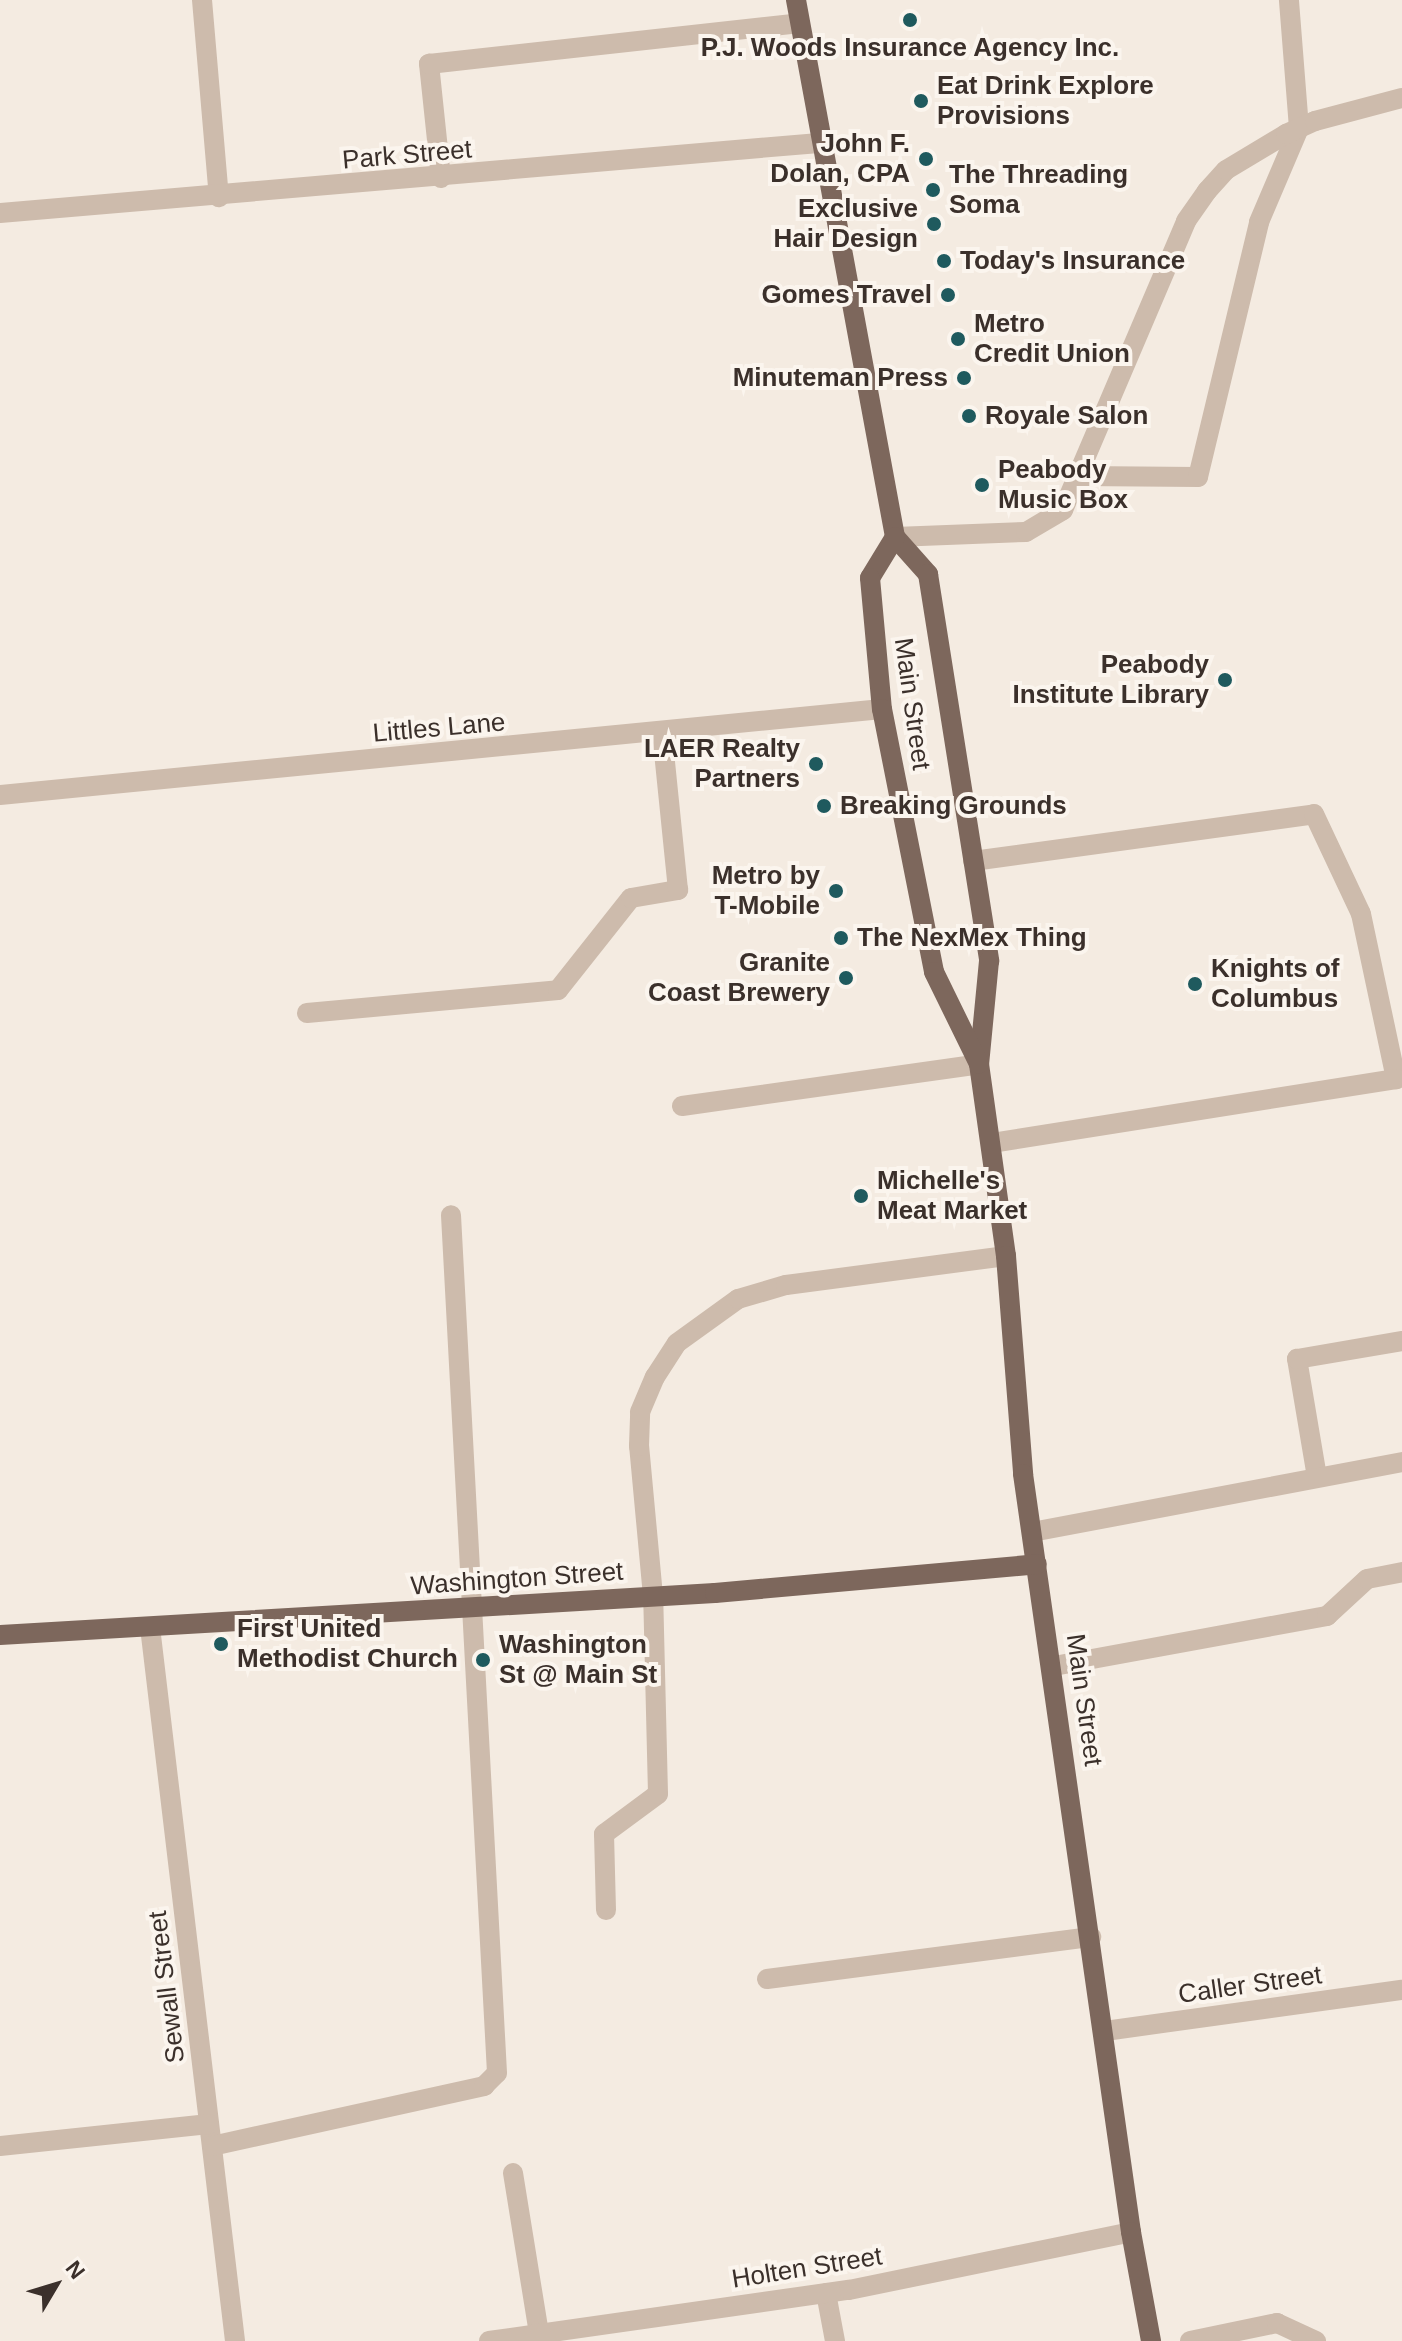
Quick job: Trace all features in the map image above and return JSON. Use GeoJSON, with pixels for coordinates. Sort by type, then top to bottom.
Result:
{"type":"FeatureCollection","features":[{"type":"Feature","properties":{"kind":"main road"},"geometry":{"type":"LineString","coordinates":[[796,0],[819,143],[895,537]]}},
{"type":"Feature","properties":{"kind":"main road","name":"Main Street"},"geometry":{"type":"LineString","coordinates":[[979,1064],[934,972],[882,709],[870,578],[895,537],[928,574],[989,961],[979,1064],[1006,1256],[1032,1532],[1054,1666],[1131,2232],[1151,2341]]}},
{"type":"Feature","properties":{"kind":"main road","name":"Washington Street"},"geometry":{"type":"LineString","coordinates":[[0,1635],[470,1609],[1037,1564]]}},
{"type":"Feature","properties":{"kind":"street"},"geometry":{"type":"LineString","coordinates":[[202,0],[219,197]]}},
{"type":"Feature","properties":{"kind":"street"},"geometry":{"type":"LineString","coordinates":[[1080,476],[1198,477],[1259,222],[1299,128],[1289,0]]}},
{"type":"Feature","properties":{"kind":"street"},"geometry":{"type":"LineString","coordinates":[[441,178],[429,64],[800,23]]}},
{"type":"Feature","properties":{"kind":"street"},"geometry":{"type":"LineString","coordinates":[[895,537],[1026,532],[1063,510],[1186,221],[1226,170],[1299,128],[1402,98]]}},
{"type":"Feature","properties":{"kind":"street","name":"Park Street"},"geometry":{"type":"LineString","coordinates":[[0,213],[219,197],[819,143]]}},
{"type":"Feature","properties":{"kind":"street","name":"Littles Lane"},"geometry":{"type":"LineString","coordinates":[[0,795],[662,733],[882,709]]}},
{"type":"Feature","properties":{"kind":"street"},"geometry":{"type":"LineString","coordinates":[[307,1013],[558,990],[631,898],[678,890],[662,733]]}},
{"type":"Feature","properties":{"kind":"street"},"geometry":{"type":"LineString","coordinates":[[973,861],[1314,814],[1361,914],[1396,1079],[991,1143]]}},
{"type":"Feature","properties":{"kind":"street"},"geometry":{"type":"LineString","coordinates":[[682,1106],[979,1064]]}},
{"type":"Feature","properties":{"kind":"street"},"geometry":{"type":"LineString","coordinates":[[212,2146],[484,2086],[497,2073],[451,1215]]}},
{"type":"Feature","properties":{"kind":"street"},"geometry":{"type":"LineString","coordinates":[[606,1910],[604,1834],[658,1794],[653,1596],[640,1412],[677,1343],[738,1299],[786,1285],[1006,1256]]}},
{"type":"Feature","properties":{"kind":"street"},"geometry":{"type":"LineString","coordinates":[[1317,1477],[1297,1359],[1402,1341]]}},
{"type":"Feature","properties":{"kind":"street"},"geometry":{"type":"LineString","coordinates":[[1032,1532],[1402,1462]]}},
{"type":"Feature","properties":{"kind":"street"},"geometry":{"type":"LineString","coordinates":[[1054,1666],[1327,1616],[1367,1579],[1402,1572]]}},
{"type":"Feature","properties":{"kind":"street","name":"Sewall Street"},"geometry":{"type":"LineString","coordinates":[[150,1627],[235,2341]]}},
{"type":"Feature","properties":{"kind":"street"},"geometry":{"type":"LineString","coordinates":[[767,1979],[1091,1937]]}},
{"type":"Feature","properties":{"kind":"street","name":"Caller Street"},"geometry":{"type":"LineString","coordinates":[[1105,2031],[1402,1990]]}},
{"type":"Feature","properties":{"kind":"street"},"geometry":{"type":"LineString","coordinates":[[0,2146],[209,2124]]}},
{"type":"Feature","properties":{"kind":"street"},"geometry":{"type":"LineString","coordinates":[[513,2173],[539,2334]]}},
{"type":"Feature","properties":{"kind":"street","name":"Holten Street"},"geometry":{"type":"LineString","coordinates":[[489,2341],[826,2293],[1131,2232]]}},
{"type":"Feature","properties":{"kind":"street"},"geometry":{"type":"LineString","coordinates":[[826,2293],[835,2341]]}},
{"type":"Feature","properties":{"kind":"street"},"geometry":{"type":"LineString","coordinates":[[1190,2341],[1277,2323],[1316,2341]]}},
{"type":"Feature","properties":{"kind":"place","name":"P.J. Woods Insurance Agency Inc."},"geometry":{"type":"Point","coordinates":[910,20]}},
{"type":"Feature","properties":{"kind":"place","name":"Eat Drink Explore Provisions"},"geometry":{"type":"Point","coordinates":[921,101]}},
{"type":"Feature","properties":{"kind":"place","name":"John F. Dolan, CPA"},"geometry":{"type":"Point","coordinates":[926,159]}},
{"type":"Feature","properties":{"kind":"place","name":"The Threading Soma"},"geometry":{"type":"Point","coordinates":[933,190]}},
{"type":"Feature","properties":{"kind":"place","name":"Exclusive Hair Design"},"geometry":{"type":"Point","coordinates":[934,224]}},
{"type":"Feature","properties":{"kind":"place","name":"Today's Insurance"},"geometry":{"type":"Point","coordinates":[944,261]}},
{"type":"Feature","properties":{"kind":"place","name":"Gomes Travel"},"geometry":{"type":"Point","coordinates":[948,295]}},
{"type":"Feature","properties":{"kind":"place","name":"Metro Credit Union"},"geometry":{"type":"Point","coordinates":[958,339]}},
{"type":"Feature","properties":{"kind":"place","name":"Minuteman Press"},"geometry":{"type":"Point","coordinates":[964,378]}},
{"type":"Feature","properties":{"kind":"place","name":"Royale Salon"},"geometry":{"type":"Point","coordinates":[969,416]}},
{"type":"Feature","properties":{"kind":"place","name":"Peabody Music Box"},"geometry":{"type":"Point","coordinates":[982,485]}},
{"type":"Feature","properties":{"kind":"place","name":"Peabody Institute Library"},"geometry":{"type":"Point","coordinates":[1225,680]}},
{"type":"Feature","properties":{"kind":"place","name":"LAER Realty Partners"},"geometry":{"type":"Point","coordinates":[816,764]}},
{"type":"Feature","properties":{"kind":"place","name":"Breaking Grounds"},"geometry":{"type":"Point","coordinates":[824,806]}},
{"type":"Feature","properties":{"kind":"place","name":"Metro by T-Mobile"},"geometry":{"type":"Point","coordinates":[836,891]}},
{"type":"Feature","properties":{"kind":"place","name":"The NexMex Thing"},"geometry":{"type":"Point","coordinates":[841,938]}},
{"type":"Feature","properties":{"kind":"place","name":"Granite Coast Brewery"},"geometry":{"type":"Point","coordinates":[846,978]}},
{"type":"Feature","properties":{"kind":"place","name":"Knights of Columbus"},"geometry":{"type":"Point","coordinates":[1195,984]}},
{"type":"Feature","properties":{"kind":"place","name":"Michelle's Meat Market"},"geometry":{"type":"Point","coordinates":[861,1196]}},
{"type":"Feature","properties":{"kind":"place","name":"First United Methodist Church"},"geometry":{"type":"Point","coordinates":[221,1644]}},
{"type":"Feature","properties":{"kind":"place","name":"Washington St @ Main St"},"geometry":{"type":"Point","coordinates":[483,1660]}}]}
